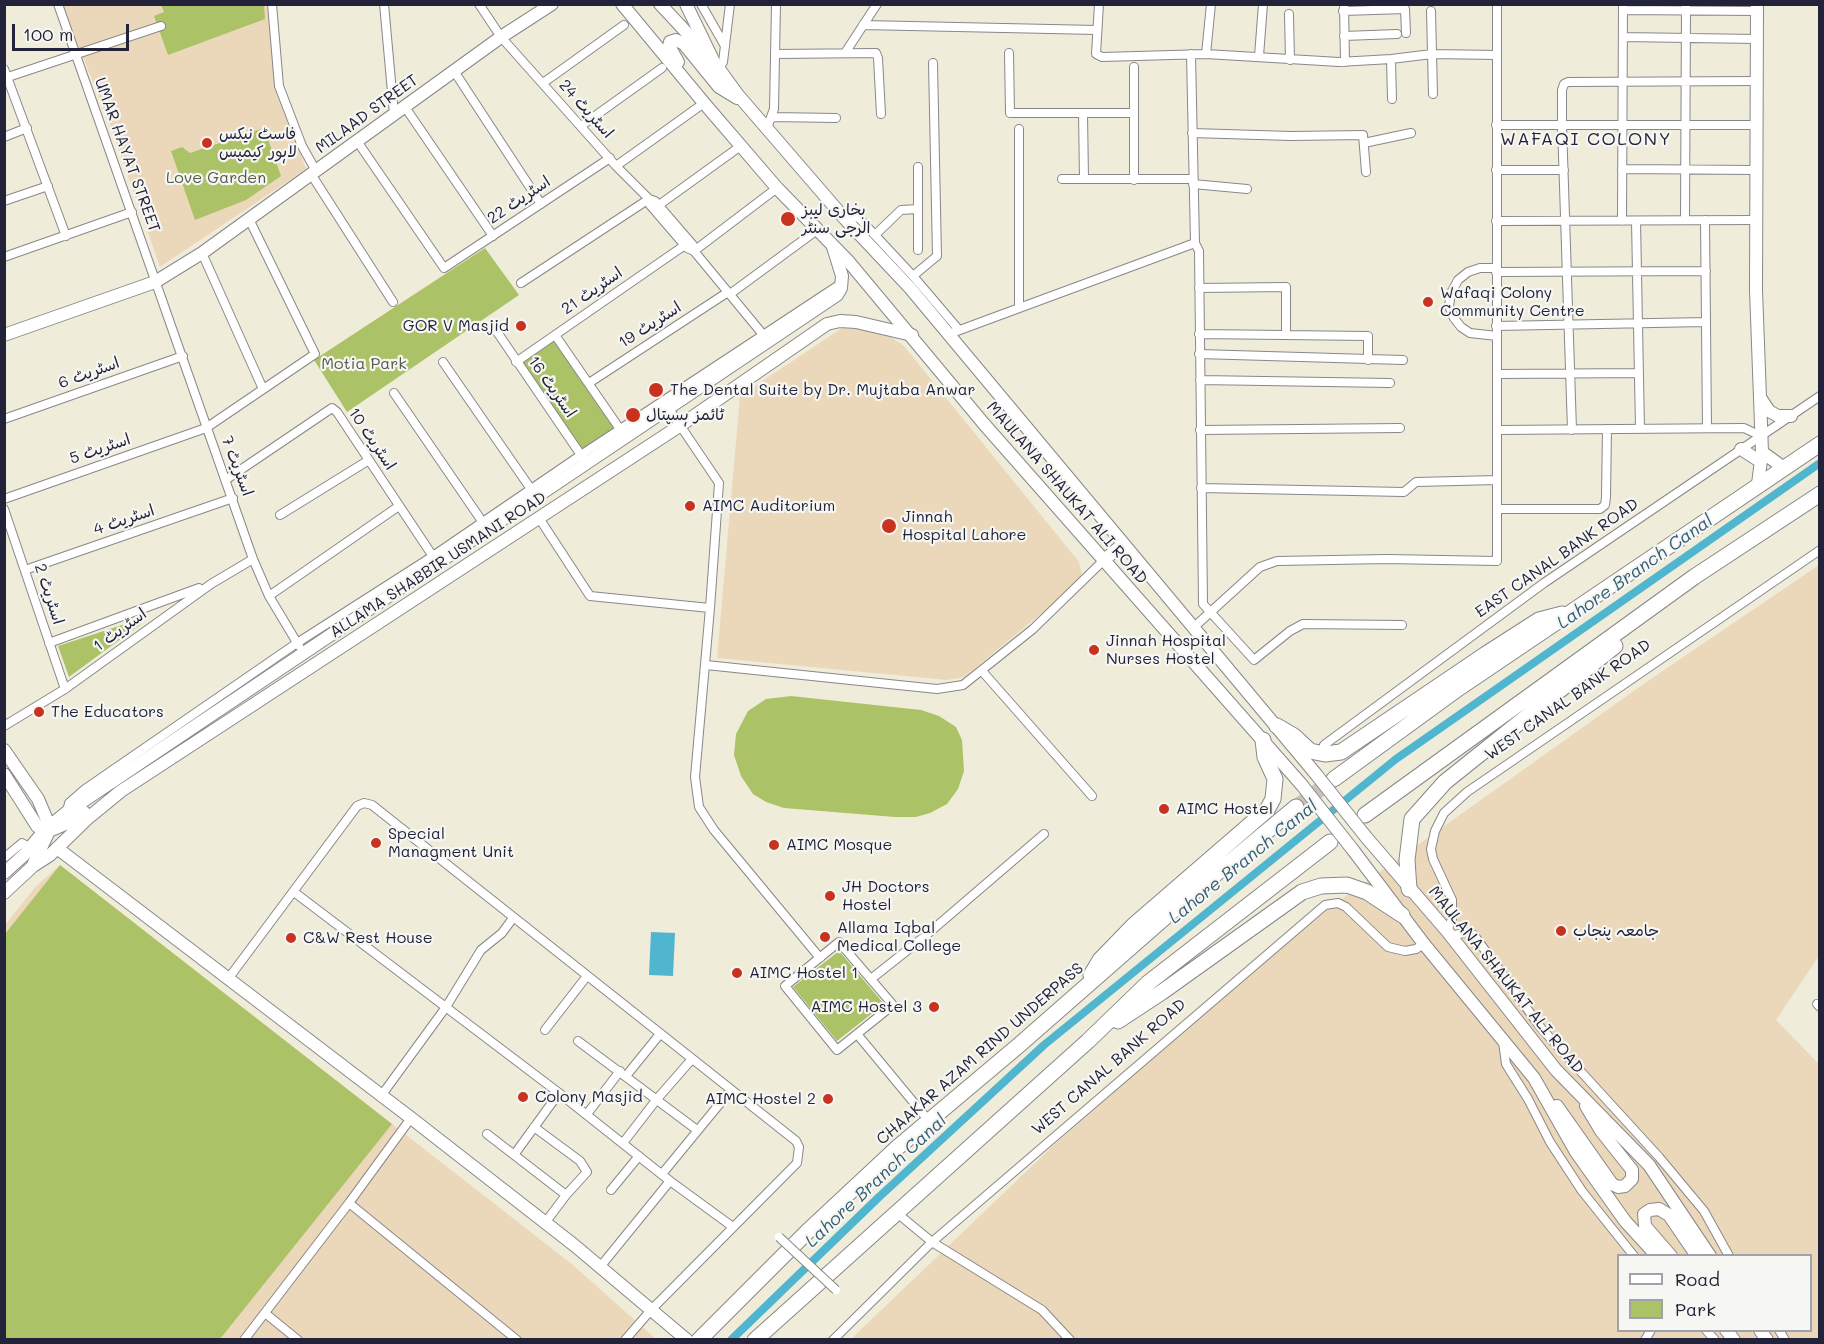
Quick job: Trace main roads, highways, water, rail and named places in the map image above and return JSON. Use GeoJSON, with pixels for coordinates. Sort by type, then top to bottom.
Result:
{"type":"FeatureCollection","features":[{"type":"Feature","properties":{"kind":"highway"},"geometry":{"type":"LineString","coordinates":[[1334,778],[1414,719],[1820,444]]}},
{"type":"Feature","properties":{"kind":"highway","name":"WEST CANAL BANK ROAD"},"geometry":{"type":"LineString","coordinates":[[1365,815],[1694,577],[1820,494]]}},
{"type":"Feature","properties":{"kind":"highway"},"geometry":{"type":"LineString","coordinates":[[1409,889],[1407,860],[1412,819],[1445,782],[1605,655],[1694,577]]}},
{"type":"Feature","properties":{"kind":"highway"},"geometry":{"type":"LineString","coordinates":[[1277,726],[1294,736],[1310,751],[1325,754],[1341,752],[1539,620],[1577,609]]}},
{"type":"Feature","properties":{"kind":"highway"},"geometry":{"type":"LineString","coordinates":[[1084,988],[1100,960],[1134,925],[1267,810],[1273,799],[1275,780],[1265,757],[1263,740]]}},
{"type":"Feature","properties":{"kind":"highway","name":"CHAAKAR AZAM RIND UNDERPASS"},"geometry":{"type":"LineString","coordinates":[[699,1340],[808,1231],[929,1120],[1296,807]]}},
{"type":"Feature","properties":{"kind":"highway","name":"WEST CANAL BANK ROAD"},"geometry":{"type":"LineString","coordinates":[[755,1340],[1088,1041],[1148,982],[1330,842]]}},
{"type":"Feature","properties":{"kind":"highway"},"geometry":{"type":"LineString","coordinates":[[1088,1041],[1162,992],[1302,892],[1321,886],[1347,885],[1367,892],[1402,915]]}},
{"type":"Feature","properties":{"kind":"main road","name":"MAULANA SHAUKAT ALI ROAD"},"geometry":{"type":"LineString","coordinates":[[622,4],[777,188],[849,262],[984,424],[1301,784],[1402,915]]}},
{"type":"Feature","properties":{"kind":"main road","name":"MAULANA SHAUKAT ALI ROAD"},"geometry":{"type":"LineString","coordinates":[[660,4],[716,65],[747,105],[770,123],[845,219],[954,332],[1123,544],[1277,726],[1409,889],[1449,934],[1556,1070],[1649,1165],[1709,1254]]}},
{"type":"Feature","properties":{"kind":"main road"},"geometry":{"type":"LineString","coordinates":[[686,4],[716,65]]}},
{"type":"Feature","properties":{"kind":"main road","name":"MILAAD STREET"},"geometry":{"type":"LineString","coordinates":[[4,335],[155,282],[202,253],[501,37],[550,5]]}},
{"type":"Feature","properties":{"kind":"main road"},"geometry":{"type":"LineString","coordinates":[[1757,8],[1756,220],[1762,457],[1758,484]]}},
{"type":"Feature","properties":{"kind":"main road"},"geometry":{"type":"LineString","coordinates":[[700,98],[696,87],[669,48],[672,40],[680,40],[719,87],[747,105]]}},
{"type":"Feature","properties":{"kind":"main road","name":"ALLAMA SHABBIR USMANI ROAD"},"geometry":{"type":"LineString","coordinates":[[4,873],[67,812],[301,648],[584,459],[669,409],[766,339],[837,295],[842,282],[840,266],[833,247]]}},
{"type":"Feature","properties":{"kind":"main road","name":"ALLAMA SHABBIR USMANI ROAD"},"geometry":{"type":"LineString","coordinates":[[4,893],[121,791],[681,425],[827,324],[840,321],[856,322],[912,335]]}},
{"type":"Feature","properties":{"kind":"main road"},"geometry":{"type":"LineString","coordinates":[[1760,396],[1769,411],[1778,416],[1791,416]]}},
{"type":"Feature","properties":{"kind":"main road"},"geometry":{"type":"LineString","coordinates":[[1741,449],[1784,468]]}},
{"type":"Feature","properties":{"kind":"main road"},"geometry":{"type":"LineString","coordinates":[[1104,560],[1123,544]]}},
{"type":"Feature","properties":{"kind":"main road"},"geometry":{"type":"LineString","coordinates":[[4,750],[38,799],[46,815],[47,830],[33,866]]}},
{"type":"Feature","properties":{"kind":"main road"},"geometry":{"type":"LineString","coordinates":[[4,774],[36,824],[47,830],[72,821],[96,803],[121,791]]}},
{"type":"Feature","properties":{"kind":"main road"},"geometry":{"type":"LineString","coordinates":[[57,849],[411,1118],[600,1267],[687,1340]]}},
{"type":"Feature","properties":{"kind":"main road"},"geometry":{"type":"LineString","coordinates":[[1402,915],[1503,1042],[1550,1096],[1612,1184],[1618,1187],[1625,1186],[1632,1179],[1632,1170],[1601,1131],[1581,1097]]}},
{"type":"Feature","properties":{"kind":"main road"},"geometry":{"type":"LineString","coordinates":[[1538,1084],[1576,1152],[1625,1221],[1655,1254]]}},
{"type":"Feature","properties":{"kind":"main road"},"geometry":{"type":"LineString","coordinates":[[1669,1254],[1645,1226],[1644,1214],[1650,1210],[1659,1209],[1669,1215],[1696,1254]]}},
{"type":"Feature","properties":{"kind":"water"},"geometry":{"type":"Polygon","coordinates":[[[651,932],[675,933],[673,976],[649,975],[651,932]]]}},
{"type":"Feature","properties":{"kind":"waterway","name":"Lahore Branch Canal"},"geometry":{"type":"LineString","coordinates":[[731,1340],[879,1197],[1044,1045],[1396,759],[1820,463]]}},
{"type":"Feature","properties":{"kind":"tunnel"},"geometry":{"type":"LineString","coordinates":[[1296,807],[1334,779]]}},
{"type":"Feature","properties":{"kind":"place","name":"فاسٹ نیکس لاہور کیمپس"},"geometry":{"type":"Point","coordinates":[207,143]}},
{"type":"Feature","properties":{"kind":"place","name":"بخاری لیبز الرجی سنٹر"},"geometry":{"type":"Point","coordinates":[788,219]}},
{"type":"Feature","properties":{"kind":"place","name":"Wafaqi Colony Community Centre"},"geometry":{"type":"Point","coordinates":[1428,302]}},
{"type":"Feature","properties":{"kind":"place","name":"GOR V Masjid"},"geometry":{"type":"Point","coordinates":[521,326]}},
{"type":"Feature","properties":{"kind":"place","name":"The Dental Suite by Dr. Mujtaba Anwar"},"geometry":{"type":"Point","coordinates":[656,390]}},
{"type":"Feature","properties":{"kind":"place","name":"ٹائمز ہسپتال"},"geometry":{"type":"Point","coordinates":[633,415]}},
{"type":"Feature","properties":{"kind":"place","name":"AIMC Auditorium"},"geometry":{"type":"Point","coordinates":[690,506]}},
{"type":"Feature","properties":{"kind":"place","name":"Jinnah Hospital Lahore"},"geometry":{"type":"Point","coordinates":[889,526]}},
{"type":"Feature","properties":{"kind":"place","name":"Jinnah Hospital Nurses Hostel"},"geometry":{"type":"Point","coordinates":[1094,650]}},
{"type":"Feature","properties":{"kind":"place","name":"The Educators"},"geometry":{"type":"Point","coordinates":[39,712]}},
{"type":"Feature","properties":{"kind":"place","name":"AIMC Hostel"},"geometry":{"type":"Point","coordinates":[1164,809]}},
{"type":"Feature","properties":{"kind":"place","name":"Special Managment Unit"},"geometry":{"type":"Point","coordinates":[376,843]}},
{"type":"Feature","properties":{"kind":"place","name":"AIMC Mosque"},"geometry":{"type":"Point","coordinates":[774,845]}},
{"type":"Feature","properties":{"kind":"place","name":"JH Doctors Hostel"},"geometry":{"type":"Point","coordinates":[830,896]}},
{"type":"Feature","properties":{"kind":"place","name":"جامعہ پنجاب"},"geometry":{"type":"Point","coordinates":[1561,931]}},
{"type":"Feature","properties":{"kind":"place","name":"Allama Iqbal Medical College"},"geometry":{"type":"Point","coordinates":[825,937]}},
{"type":"Feature","properties":{"kind":"place","name":"C&W Rest House"},"geometry":{"type":"Point","coordinates":[291,938]}},
{"type":"Feature","properties":{"kind":"place","name":"AIMC Hostel 1"},"geometry":{"type":"Point","coordinates":[737,973]}},
{"type":"Feature","properties":{"kind":"place","name":"AIMC Hostel 3"},"geometry":{"type":"Point","coordinates":[934,1007]}},
{"type":"Feature","properties":{"kind":"place","name":"Colony Masjid"},"geometry":{"type":"Point","coordinates":[523,1097]}},
{"type":"Feature","properties":{"kind":"place","name":"AIMC Hostel 2"},"geometry":{"type":"Point","coordinates":[828,1099]}},
{"type":"Feature","properties":{"kind":"district","name":"WAFAQI COLONY"},"geometry":{"type":"Point","coordinates":[1586,139]}},
{"type":"Feature","properties":{"kind":"park label","name":"Love Garden"},"geometry":{"type":"Point","coordinates":[216,178]}},
{"type":"Feature","properties":{"kind":"park label","name":"Motia Park"},"geometry":{"type":"Point","coordinates":[364,364]}}]}
